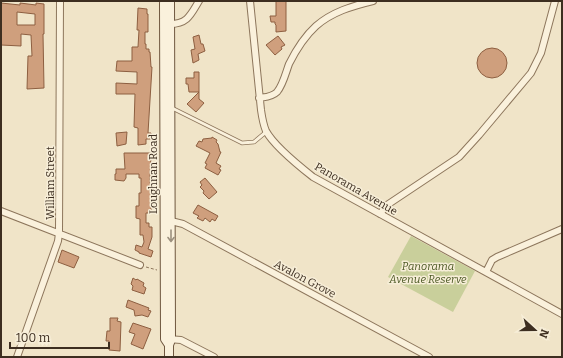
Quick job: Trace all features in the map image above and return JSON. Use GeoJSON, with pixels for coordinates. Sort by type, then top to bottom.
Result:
{"type":"FeatureCollection","features":[{"type":"Feature","properties":{"kind":"main road","name":"Loughnan Road"},"geometry":{"type":"LineString","coordinates":[[164,1],[169,357]]}},
{"type":"Feature","properties":{"kind":"main road","name":"Loughnan Road"},"geometry":{"type":"LineString","coordinates":[[168,341],[171,221],[170,1]]}},
{"type":"Feature","properties":{"kind":"street","name":"William Street"},"geometry":{"type":"LineString","coordinates":[[17,357],[58,241],[59,234],[60,1]]}},
{"type":"Feature","properties":{"kind":"street"},"geometry":{"type":"LineString","coordinates":[[170,24],[179,24],[188,18],[199,1]]}},
{"type":"Feature","properties":{"kind":"street","name":"Panorama Avenue"},"geometry":{"type":"LineString","coordinates":[[250,1],[259,98],[263,124],[266,132],[272,140],[313,177],[562,314]]}},
{"type":"Feature","properties":{"kind":"street"},"geometry":{"type":"LineString","coordinates":[[259,98],[272,95],[279,89],[294,54],[303,41],[317,26],[341,10],[372,1]]}},
{"type":"Feature","properties":{"kind":"street"},"geometry":{"type":"LineString","coordinates":[[380,214],[387,205],[459,156],[531,73],[541,53],[555,1]]}},
{"type":"Feature","properties":{"kind":"street"},"geometry":{"type":"LineString","coordinates":[[1,212],[140,265]]}},
{"type":"Feature","properties":{"kind":"street","name":"Avalon Grove"},"geometry":{"type":"LineString","coordinates":[[171,221],[182,224],[429,357]]}},
{"type":"Feature","properties":{"kind":"street"},"geometry":{"type":"LineString","coordinates":[[486,272],[492,260],[497,257],[562,229]]}},
{"type":"Feature","properties":{"kind":"street"},"geometry":{"type":"LineString","coordinates":[[168,341],[181,340],[187,342],[214,357]]}},
{"type":"Feature","properties":{"kind":"lane"},"geometry":{"type":"LineString","coordinates":[[170,108],[242,144],[254,142],[266,132]]}},
{"type":"Feature","properties":{"kind":"path"},"geometry":{"type":"LineString","coordinates":[[140,265],[159,271]]}},
{"type":"Feature","properties":{"kind":"green space","name":"Panorama Avenue Reserve"},"geometry":{"type":"Polygon","coordinates":[[[411,236],[475,271],[453,312],[388,277],[411,236]]]}},
{"type":"Feature","properties":{"kind":"building"},"geometry":{"type":"Polygon","coordinates":[[[276,1],[286,1],[286,31],[276,32],[275,22],[271,22],[270,16],[276,16],[276,1]]]}},
{"type":"Feature","properties":{"kind":"building"},"geometry":{"type":"Polygon","coordinates":[[[1,3],[20,5],[20,3],[36,5],[36,3],[44,4],[44,88],[27,89],[28,56],[32,56],[31,35],[21,34],[21,46],[1,45],[1,3]],[[17,12],[17,25],[35,25],[35,14],[17,12]]]}},
{"type":"Feature","properties":{"kind":"building"},"geometry":{"type":"Polygon","coordinates":[[[138,8],[147,9],[148,32],[145,32],[145,44],[146,49],[149,49],[150,52],[152,67],[148,133],[151,133],[151,139],[146,139],[146,144],[138,145],[138,128],[134,127],[135,94],[116,94],[116,83],[137,84],[137,72],[116,71],[117,61],[132,61],[132,47],[138,47],[138,8]]]}},
{"type":"Feature","properties":{"kind":"building"},"geometry":{"type":"Polygon","coordinates":[[[199,35],[201,44],[203,44],[205,51],[198,54],[199,60],[193,63],[191,50],[195,49],[193,37],[199,35]]]}},
{"type":"Feature","properties":{"kind":"building"},"geometry":{"type":"Polygon","coordinates":[[[278,36],[285,45],[281,47],[282,49],[275,55],[266,45],[278,36]]]}},
{"type":"Feature","properties":{"kind":"building"},"geometry":{"type":"Polygon","coordinates":[[[492,48],[503,52],[507,63],[503,74],[492,78],[481,74],[477,63],[481,52],[492,48]]]}},
{"type":"Feature","properties":{"kind":"building"},"geometry":{"type":"Polygon","coordinates":[[[194,72],[199,72],[199,92],[189,92],[188,84],[186,84],[186,78],[194,78],[194,72]]]}},
{"type":"Feature","properties":{"kind":"building"},"geometry":{"type":"Polygon","coordinates":[[[199,92],[199,99],[204,103],[196,112],[187,104],[199,92]]]}},
{"type":"Feature","properties":{"kind":"building"},"geometry":{"type":"Polygon","coordinates":[[[127,132],[126,144],[117,146],[116,133],[127,132]]]}},
{"type":"Feature","properties":{"kind":"building"},"geometry":{"type":"Polygon","coordinates":[[[212,137],[217,140],[216,142],[221,152],[216,163],[221,166],[219,169],[221,170],[218,175],[205,168],[207,164],[205,163],[210,153],[196,146],[199,141],[202,142],[203,139],[212,137]]]}},
{"type":"Feature","properties":{"kind":"building"},"geometry":{"type":"Polygon","coordinates":[[[124,153],[151,153],[151,210],[149,210],[149,213],[146,213],[146,223],[149,223],[149,227],[152,227],[152,237],[148,249],[153,251],[151,257],[135,250],[136,245],[142,247],[144,242],[143,235],[140,235],[140,219],[136,218],[136,206],[139,206],[139,193],[141,193],[141,178],[139,178],[139,174],[126,174],[124,181],[115,180],[116,169],[125,169],[124,153]]]}},
{"type":"Feature","properties":{"kind":"building"},"geometry":{"type":"Polygon","coordinates":[[[205,178],[217,192],[209,199],[200,187],[202,185],[200,182],[205,178]]]}},
{"type":"Feature","properties":{"kind":"building"},"geometry":{"type":"Polygon","coordinates":[[[198,205],[218,216],[215,221],[212,219],[210,222],[205,218],[203,221],[197,218],[199,216],[193,213],[198,205]]]}},
{"type":"Feature","properties":{"kind":"building"},"geometry":{"type":"Polygon","coordinates":[[[62,250],[79,257],[74,268],[58,262],[62,250]]]}},
{"type":"Feature","properties":{"kind":"building"},"geometry":{"type":"Polygon","coordinates":[[[133,278],[144,283],[143,286],[146,288],[144,294],[132,290],[133,286],[131,284],[133,278]]]}},
{"type":"Feature","properties":{"kind":"building"},"geometry":{"type":"Polygon","coordinates":[[[128,300],[149,308],[148,310],[151,311],[148,317],[142,315],[135,316],[134,310],[126,307],[128,300]]]}},
{"type":"Feature","properties":{"kind":"building"},"geometry":{"type":"Polygon","coordinates":[[[110,318],[118,318],[117,321],[121,322],[120,351],[109,350],[109,341],[106,341],[107,331],[110,331],[110,318]]]}},
{"type":"Feature","properties":{"kind":"building"},"geometry":{"type":"Polygon","coordinates":[[[133,323],[151,329],[143,349],[131,344],[135,334],[129,332],[133,323]]]}}]}
